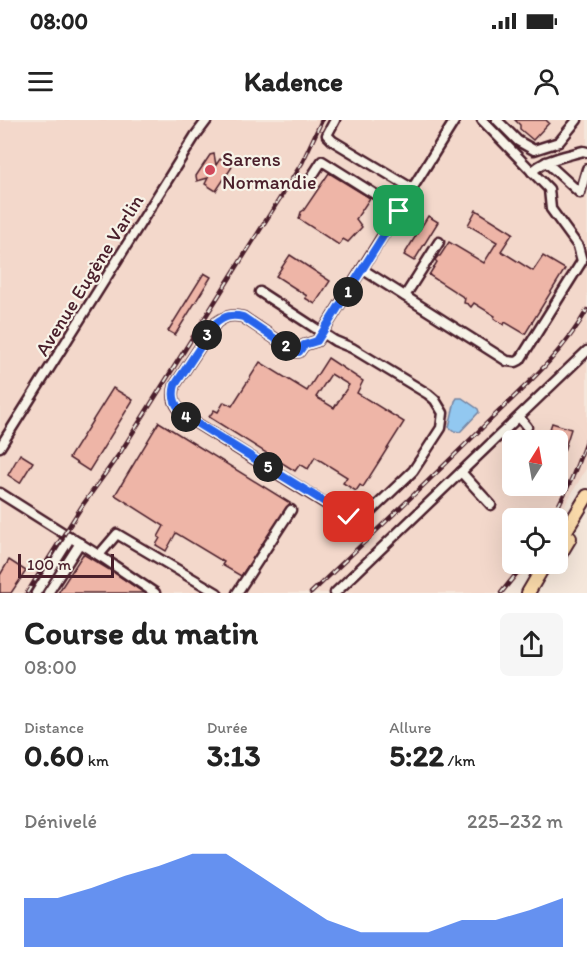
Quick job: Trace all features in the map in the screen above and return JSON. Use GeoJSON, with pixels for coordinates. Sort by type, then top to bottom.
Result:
{"type":"FeatureCollection","features":[{"type":"Feature","properties":{"kind":"highway"},"geometry":{"type":"LineString","coordinates":[[568,527],[587,496]]}},
{"type":"Feature","properties":{"kind":"highway"},"geometry":{"type":"LineString","coordinates":[[568,542],[587,511]]}},
{"type":"Feature","properties":{"kind":"highway"},"geometry":{"type":"LineString","coordinates":[[528,593],[539,574]]}},
{"type":"Feature","properties":{"kind":"highway"},"geometry":{"type":"LineString","coordinates":[[537,593],[548,574]]}},
{"type":"Feature","properties":{"kind":"highway"},"geometry":{"type":"LineString","coordinates":[[521,593],[536,579]]}},
{"type":"Feature","properties":{"kind":"street","name":"Avenue Eugène Varlin"},"geometry":{"type":"LineString","coordinates":[[0,447],[207,120]]}},
{"type":"Feature","properties":{"kind":"street"},"geometry":{"type":"LineString","coordinates":[[335,120],[327,135],[333,141],[413,189]]}},
{"type":"Feature","properties":{"kind":"street"},"geometry":{"type":"LineString","coordinates":[[260,292],[322,333],[352,348],[428,394],[443,412],[441,428],[413,471],[366,516],[360,518],[344,515],[185,416],[176,406],[173,398],[175,385],[216,323],[222,318],[233,315],[243,317],[295,352],[299,352],[304,345],[317,341],[322,333],[362,269],[413,189],[455,120]]}},
{"type":"Feature","properties":{"kind":"street"},"geometry":{"type":"LineString","coordinates":[[362,269],[507,361],[520,360],[582,261],[578,246],[551,208],[549,189],[482,120]]}},
{"type":"Feature","properties":{"kind":"street"},"geometry":{"type":"LineString","coordinates":[[497,120],[518,141],[534,150],[559,142],[577,120]]}},
{"type":"Feature","properties":{"kind":"street"},"geometry":{"type":"LineString","coordinates":[[532,172],[546,162],[583,151],[587,152]]}},
{"type":"Feature","properties":{"kind":"street"},"geometry":{"type":"LineString","coordinates":[[309,181],[322,161],[384,200]]}},
{"type":"Feature","properties":{"kind":"street"},"geometry":{"type":"LineString","coordinates":[[546,162],[580,193],[587,169]]}},
{"type":"Feature","properties":{"kind":"street"},"geometry":{"type":"LineString","coordinates":[[405,296],[439,242]]}},
{"type":"Feature","properties":{"kind":"street"},"geometry":{"type":"LineString","coordinates":[[335,593],[587,351]]}},
{"type":"Feature","properties":{"kind":"street"},"geometry":{"type":"LineString","coordinates":[[519,417],[527,427]]}},
{"type":"Feature","properties":{"kind":"street"},"geometry":{"type":"LineString","coordinates":[[461,472],[491,505]]}},
{"type":"Feature","properties":{"kind":"street"},"geometry":{"type":"LineString","coordinates":[[0,494],[101,556],[155,593]]}},
{"type":"Feature","properties":{"kind":"street"},"geometry":{"type":"LineString","coordinates":[[237,593],[291,510]]}},
{"type":"Feature","properties":{"kind":"street"},"geometry":{"type":"LineString","coordinates":[[101,556],[117,534],[217,593]]}},
{"type":"Feature","properties":{"kind":"street"},"geometry":{"type":"LineString","coordinates":[[36,593],[71,537]]}},
{"type":"Feature","properties":{"kind":"street"},"geometry":{"type":"LineString","coordinates":[[48,593],[80,543]]}},
{"type":"Feature","properties":{"kind":"shaded area"},"geometry":{"type":"Polygon","coordinates":[[[0,120],[587,120],[587,467],[563,508],[502,508],[502,574],[523,574],[500,593],[0,593],[0,120]]]}},
{"type":"Feature","properties":{"kind":"water"},"geometry":{"type":"Polygon","coordinates":[[[457,398],[462,398],[479,412],[460,432],[449,427],[457,398]]]}},
{"type":"Feature","properties":{"kind":"building"},"geometry":{"type":"Polygon","coordinates":[[[515,120],[546,120],[549,123],[533,140],[520,129],[520,125],[515,120]]]}},
{"type":"Feature","properties":{"kind":"building"},"geometry":{"type":"Polygon","coordinates":[[[214,154],[216,165],[220,159],[232,167],[216,191],[205,184],[208,178],[197,181],[196,176],[210,155],[214,154]]]}},
{"type":"Feature","properties":{"kind":"building"},"geometry":{"type":"Polygon","coordinates":[[[329,173],[370,198],[356,219],[362,227],[348,242],[343,239],[339,245],[299,219],[301,212],[329,173]]]}},
{"type":"Feature","properties":{"kind":"building"},"geometry":{"type":"Polygon","coordinates":[[[476,210],[513,233],[501,251],[533,271],[543,256],[565,269],[525,334],[505,322],[504,325],[494,318],[495,316],[474,303],[471,307],[464,303],[465,298],[429,275],[437,262],[435,260],[449,242],[484,263],[497,242],[468,225],[476,210]]]}},
{"type":"Feature","properties":{"kind":"building"},"geometry":{"type":"Polygon","coordinates":[[[428,216],[438,222],[414,261],[404,255],[428,216]]]}},
{"type":"Feature","properties":{"kind":"building"},"geometry":{"type":"Polygon","coordinates":[[[290,255],[330,281],[315,304],[305,298],[307,296],[276,276],[290,255]]]}},
{"type":"Feature","properties":{"kind":"building"},"geometry":{"type":"Polygon","coordinates":[[[204,273],[211,277],[175,335],[168,331],[204,273]]]}},
{"type":"Feature","properties":{"kind":"building"},"geometry":{"type":"Polygon","coordinates":[[[328,358],[363,381],[357,393],[404,422],[363,487],[360,485],[356,491],[343,483],[347,477],[315,457],[308,469],[300,464],[295,471],[209,417],[214,410],[218,412],[224,402],[232,406],[260,362],[307,391],[328,358]],[[331,374],[316,397],[334,408],[349,385],[331,374]]]}},
{"type":"Feature","properties":{"kind":"building"},"geometry":{"type":"Polygon","coordinates":[[[113,388],[133,400],[89,471],[69,458],[113,388]]]}},
{"type":"Feature","properties":{"kind":"building"},"geometry":{"type":"Polygon","coordinates":[[[159,422],[290,503],[241,576],[222,565],[224,562],[176,533],[166,551],[156,545],[164,526],[115,495],[159,422]]]}},
{"type":"Feature","properties":{"kind":"building"},"geometry":{"type":"Polygon","coordinates":[[[552,423],[571,429],[568,438],[568,430],[550,430],[552,423]]]}},
{"type":"Feature","properties":{"kind":"building"},"geometry":{"type":"Polygon","coordinates":[[[20,454],[33,462],[20,483],[8,475],[20,454]]]}},
{"type":"Feature","properties":{"kind":"building"},"geometry":{"type":"Polygon","coordinates":[[[83,554],[113,572],[144,593],[58,593],[83,554]]]}},
{"type":"Feature","properties":{"kind":"building"},"geometry":{"type":"Polygon","coordinates":[[[9,560],[26,571],[11,593],[0,593],[0,575],[9,560]]]}},
{"type":"Feature","properties":{"kind":"railway"},"geometry":{"type":"LineString","coordinates":[[27,593],[82,506],[120,453],[302,163],[322,120]]}},
{"type":"Feature","properties":{"kind":"railway"},"geometry":{"type":"LineString","coordinates":[[311,593],[530,382],[567,341],[587,310]]}},
{"type":"Feature","properties":{"kind":"railway"},"geometry":{"type":"LineString","coordinates":[[557,508],[587,439]]}},
{"type":"Feature","properties":{"kind":"railway"},"geometry":{"type":"LineString","coordinates":[[501,593],[516,574]]}},
{"type":"Feature","properties":{"kind":"place","name":"Sarens Normandie"},"geometry":{"type":"Point","coordinates":[210,170]}},
{"type":"Feature","properties":{"kind":"route"},"geometry":{"type":"LineString","coordinates":[[349,517],[185,416],[176,406],[173,392],[175,385],[216,323],[222,318],[233,315],[243,317],[295,352],[299,352],[304,345],[317,341],[399,211]]}}]}
